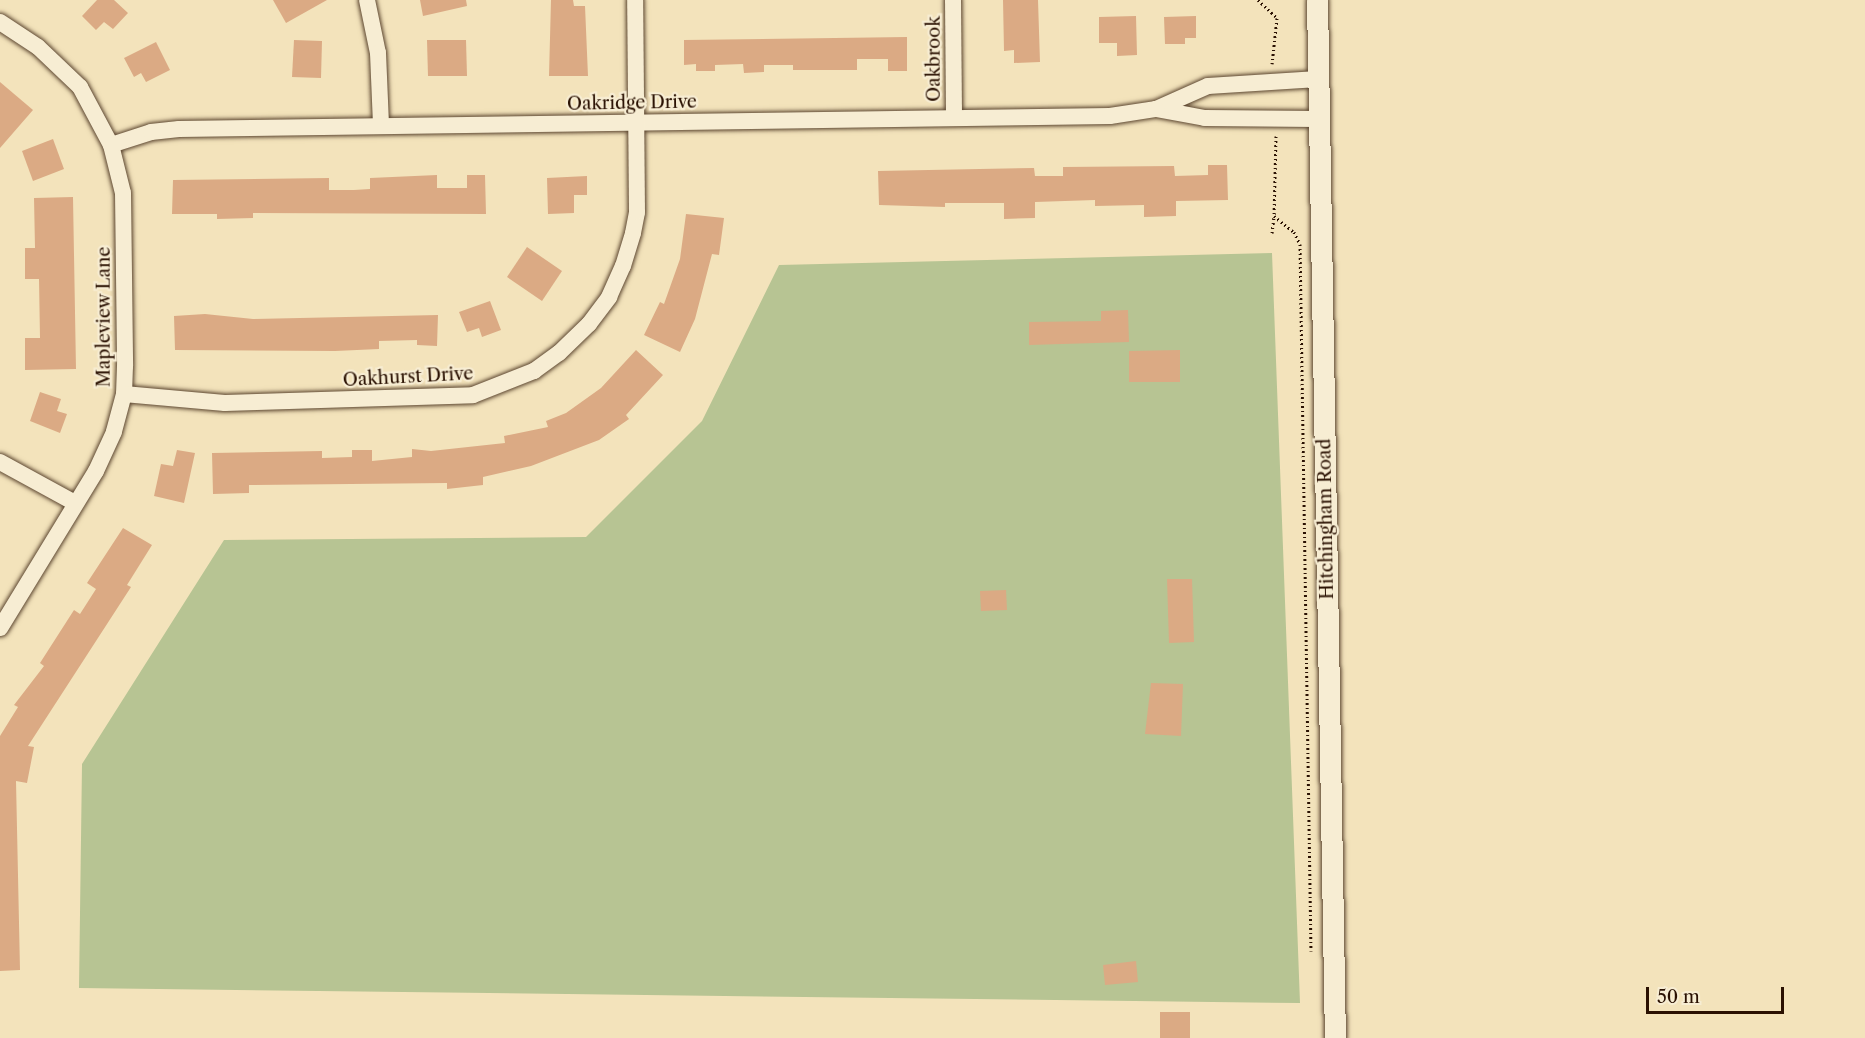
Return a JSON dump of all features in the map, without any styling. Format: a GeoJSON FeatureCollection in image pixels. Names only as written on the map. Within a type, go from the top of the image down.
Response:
{"type":"FeatureCollection","features":[{"type":"Feature","properties":{"kind":"street"},"geometry":{"type":"LineString","coordinates":[[366,0],[378,53],[381,126]]}},
{"type":"Feature","properties":{"kind":"street","name":"Oakhurst Drive"},"geometry":{"type":"LineString","coordinates":[[124,394],[225,403],[437,398],[483,392],[534,371],[589,324],[623,266],[637,212],[635,0]]}},
{"type":"Feature","properties":{"kind":"street","name":"Oakbrook"},"geometry":{"type":"LineString","coordinates":[[953,0],[954,117]]}},
{"type":"Feature","properties":{"kind":"street","name":"Hitchingham Road"},"geometry":{"type":"LineString","coordinates":[[1317,0],[1317,119],[1335,1038]]}},
{"type":"Feature","properties":{"kind":"street","name":"Mapleview Lane"},"geometry":{"type":"LineString","coordinates":[[0,22],[38,47],[80,87],[111,145],[123,193],[124,394],[114,432],[0,628]]}},
{"type":"Feature","properties":{"kind":"street","name":"Oakridge Drive"},"geometry":{"type":"LineString","coordinates":[[111,145],[151,132],[179,129],[1110,116],[1156,109],[1208,86],[1271,80],[1318,79]]}},
{"type":"Feature","properties":{"kind":"street","name":"Oakridge Drive"},"geometry":{"type":"LineString","coordinates":[[1156,109],[1204,118],[1317,119]]}},
{"type":"Feature","properties":{"kind":"street"},"geometry":{"type":"LineString","coordinates":[[0,462],[75,502]]}},
{"type":"Feature","properties":{"kind":"path"},"geometry":{"type":"LineString","coordinates":[[1258,0],[1277,18],[1271,80]]}},
{"type":"Feature","properties":{"kind":"path"},"geometry":{"type":"LineString","coordinates":[[1272,233],[1275,117]]}},
{"type":"Feature","properties":{"kind":"path"},"geometry":{"type":"LineString","coordinates":[[1274,216],[1294,232],[1300,244],[1311,951]]}},
{"type":"Feature","properties":{"kind":"green space"},"geometry":{"type":"Polygon","coordinates":[[[1272,253],[1300,1003],[79,988],[82,764],[224,540],[586,537],[702,421],[779,265],[1272,253]]]}},
{"type":"Feature","properties":{"kind":"building"},"geometry":{"type":"Polygon","coordinates":[[[97,0],[114,0],[128,13],[113,29],[104,22],[96,30],[82,16],[97,0]]]}},
{"type":"Feature","properties":{"kind":"building"},"geometry":{"type":"Polygon","coordinates":[[[273,0],[327,0],[286,23],[273,0]]]}},
{"type":"Feature","properties":{"kind":"building"},"geometry":{"type":"Polygon","coordinates":[[[420,0],[466,0],[467,6],[423,16],[420,0]]]}},
{"type":"Feature","properties":{"kind":"building"},"geometry":{"type":"Polygon","coordinates":[[[551,0],[573,0],[574,6],[585,6],[588,76],[549,76],[551,0]]]}},
{"type":"Feature","properties":{"kind":"building"},"geometry":{"type":"Polygon","coordinates":[[[1003,0],[1038,0],[1040,62],[1014,63],[1014,50],[1004,51],[1003,0]]]}},
{"type":"Feature","properties":{"kind":"building"},"geometry":{"type":"Polygon","coordinates":[[[1136,16],[1137,55],[1117,56],[1117,43],[1099,43],[1099,17],[1136,16]]]}},
{"type":"Feature","properties":{"kind":"building"},"geometry":{"type":"Polygon","coordinates":[[[1196,16],[1196,38],[1185,38],[1185,44],[1165,44],[1164,17],[1196,16]]]}},
{"type":"Feature","properties":{"kind":"building"},"geometry":{"type":"Polygon","coordinates":[[[907,37],[907,71],[888,71],[888,59],[857,59],[857,70],[793,70],[793,65],[764,65],[764,72],[744,73],[743,64],[715,65],[715,71],[696,71],[696,64],[684,65],[684,40],[907,37]]]}},
{"type":"Feature","properties":{"kind":"building"},"geometry":{"type":"Polygon","coordinates":[[[294,40],[322,41],[321,78],[292,77],[294,40]]]}},
{"type":"Feature","properties":{"kind":"building"},"geometry":{"type":"Polygon","coordinates":[[[427,40],[466,40],[467,76],[428,76],[427,40]]]}},
{"type":"Feature","properties":{"kind":"building"},"geometry":{"type":"Polygon","coordinates":[[[156,42],[170,70],[146,82],[141,73],[134,77],[124,58],[156,42]]]}},
{"type":"Feature","properties":{"kind":"building"},"geometry":{"type":"Polygon","coordinates":[[[0,82],[33,110],[0,148],[0,82]]]}},
{"type":"Feature","properties":{"kind":"building"},"geometry":{"type":"Polygon","coordinates":[[[53,139],[64,169],[33,181],[22,151],[53,139]]]}},
{"type":"Feature","properties":{"kind":"building"},"geometry":{"type":"Polygon","coordinates":[[[1208,165],[1227,165],[1228,200],[1176,201],[1176,216],[1144,217],[1144,205],[1095,206],[1095,200],[1035,202],[1035,218],[1004,219],[1004,203],[945,203],[945,207],[879,205],[878,171],[1034,168],[1035,176],[1063,176],[1063,167],[1174,166],[1175,176],[1208,175],[1208,165]]]}},
{"type":"Feature","properties":{"kind":"building"},"geometry":{"type":"Polygon","coordinates":[[[437,175],[437,188],[467,188],[467,175],[485,175],[486,214],[253,213],[253,218],[217,219],[217,214],[172,214],[173,180],[329,178],[329,190],[354,190],[370,189],[370,178],[437,175]]]}},
{"type":"Feature","properties":{"kind":"building"},"geometry":{"type":"Polygon","coordinates":[[[587,176],[587,195],[574,195],[574,213],[548,214],[547,178],[587,176]]]}},
{"type":"Feature","properties":{"kind":"building"},"geometry":{"type":"Polygon","coordinates":[[[73,197],[76,369],[25,370],[25,338],[40,338],[39,279],[25,279],[25,248],[35,248],[34,198],[73,197]]]}},
{"type":"Feature","properties":{"kind":"building"},"geometry":{"type":"Polygon","coordinates":[[[686,214],[724,218],[719,255],[712,254],[695,319],[680,352],[644,335],[660,302],[664,304],[680,259],[686,214]]]}},
{"type":"Feature","properties":{"kind":"building"},"geometry":{"type":"Polygon","coordinates":[[[527,247],[562,271],[542,301],[507,277],[527,247]]]}},
{"type":"Feature","properties":{"kind":"building"},"geometry":{"type":"Polygon","coordinates":[[[490,301],[501,330],[482,337],[479,328],[467,332],[459,312],[490,301]]]}},
{"type":"Feature","properties":{"kind":"building"},"geometry":{"type":"Polygon","coordinates":[[[1128,310],[1129,342],[1029,345],[1029,322],[1101,321],[1101,311],[1128,310]]]}},
{"type":"Feature","properties":{"kind":"building"},"geometry":{"type":"Polygon","coordinates":[[[205,314],[253,319],[438,315],[437,346],[417,345],[417,340],[379,341],[379,349],[335,351],[175,350],[174,316],[205,314]]]}},
{"type":"Feature","properties":{"kind":"building"},"geometry":{"type":"Polygon","coordinates":[[[636,350],[663,375],[626,415],[629,419],[599,440],[531,466],[483,477],[483,485],[447,489],[447,483],[249,485],[249,493],[213,494],[212,453],[322,451],[322,458],[352,457],[352,450],[372,450],[372,461],[412,457],[412,449],[431,451],[505,443],[504,436],[548,427],[546,421],[566,413],[601,388],[636,350]]]}},
{"type":"Feature","properties":{"kind":"building"},"geometry":{"type":"Polygon","coordinates":[[[1180,350],[1180,382],[1129,382],[1129,351],[1180,350]]]}},
{"type":"Feature","properties":{"kind":"building"},"geometry":{"type":"Polygon","coordinates":[[[40,392],[61,399],[57,411],[67,414],[60,433],[30,421],[40,392]]]}},
{"type":"Feature","properties":{"kind":"building"},"geometry":{"type":"Polygon","coordinates":[[[177,450],[195,453],[184,503],[154,496],[161,464],[173,466],[177,450]]]}},
{"type":"Feature","properties":{"kind":"building"},"geometry":{"type":"Polygon","coordinates":[[[123,528],[152,545],[127,585],[131,587],[28,746],[34,747],[27,783],[16,781],[20,970],[0,971],[0,736],[18,707],[14,705],[44,666],[40,663],[74,610],[80,614],[96,589],[87,583],[123,528]]]}},
{"type":"Feature","properties":{"kind":"building"},"geometry":{"type":"Polygon","coordinates":[[[1167,579],[1192,579],[1194,642],[1169,643],[1167,579]]]}},
{"type":"Feature","properties":{"kind":"building"},"geometry":{"type":"Polygon","coordinates":[[[1006,590],[1007,610],[981,611],[980,591],[1006,590]]]}},
{"type":"Feature","properties":{"kind":"building"},"geometry":{"type":"Polygon","coordinates":[[[1151,683],[1183,684],[1181,736],[1145,734],[1151,683]]]}},
{"type":"Feature","properties":{"kind":"building"},"geometry":{"type":"Polygon","coordinates":[[[1136,961],[1138,982],[1105,985],[1103,965],[1136,961]]]}},
{"type":"Feature","properties":{"kind":"building"},"geometry":{"type":"Polygon","coordinates":[[[1160,1012],[1190,1012],[1190,1038],[1160,1038],[1160,1012]]]}}]}
